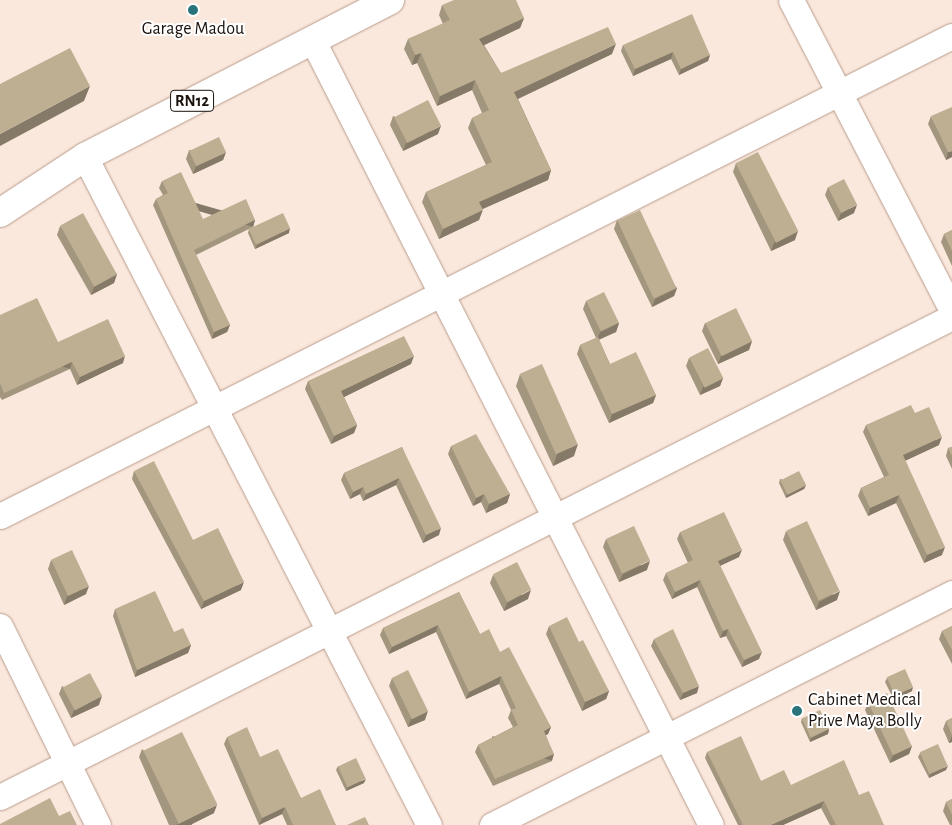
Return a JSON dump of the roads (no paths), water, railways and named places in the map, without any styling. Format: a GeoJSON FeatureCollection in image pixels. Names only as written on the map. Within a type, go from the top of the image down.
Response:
{"type":"FeatureCollection","features":[{"type":"Feature","properties":{"kind":"main road","name":"RN12"},"geometry":{"type":"LineString","coordinates":[[0,213],[85,157],[390,0]]}},
{"type":"Feature","properties":{"kind":"street"},"geometry":{"type":"LineString","coordinates":[[791,0],[841,92],[952,311]]}},
{"type":"Feature","properties":{"kind":"street"},"geometry":{"type":"LineString","coordinates":[[0,516],[952,36]]}},
{"type":"Feature","properties":{"kind":"street"},"geometry":{"type":"LineString","coordinates":[[312,39],[711,825]]}},
{"type":"Feature","properties":{"kind":"street"},"geometry":{"type":"LineString","coordinates":[[85,157],[429,825]]}},
{"type":"Feature","properties":{"kind":"street"},"geometry":{"type":"LineString","coordinates":[[0,797],[68,765],[328,629],[952,317]]}},
{"type":"Feature","properties":{"kind":"street"},"geometry":{"type":"LineString","coordinates":[[492,825],[952,593]]}},
{"type":"Feature","properties":{"kind":"street"},"geometry":{"type":"LineString","coordinates":[[0,626],[98,825]]}},
{"type":"Feature","properties":{"kind":"place","name":"Garage Madou"},"geometry":{"type":"Point","coordinates":[193,10]}},
{"type":"Feature","properties":{"kind":"place","name":"Cabinet Medical Prive Maya Bolly"},"geometry":{"type":"Point","coordinates":[797,711]}}]}
